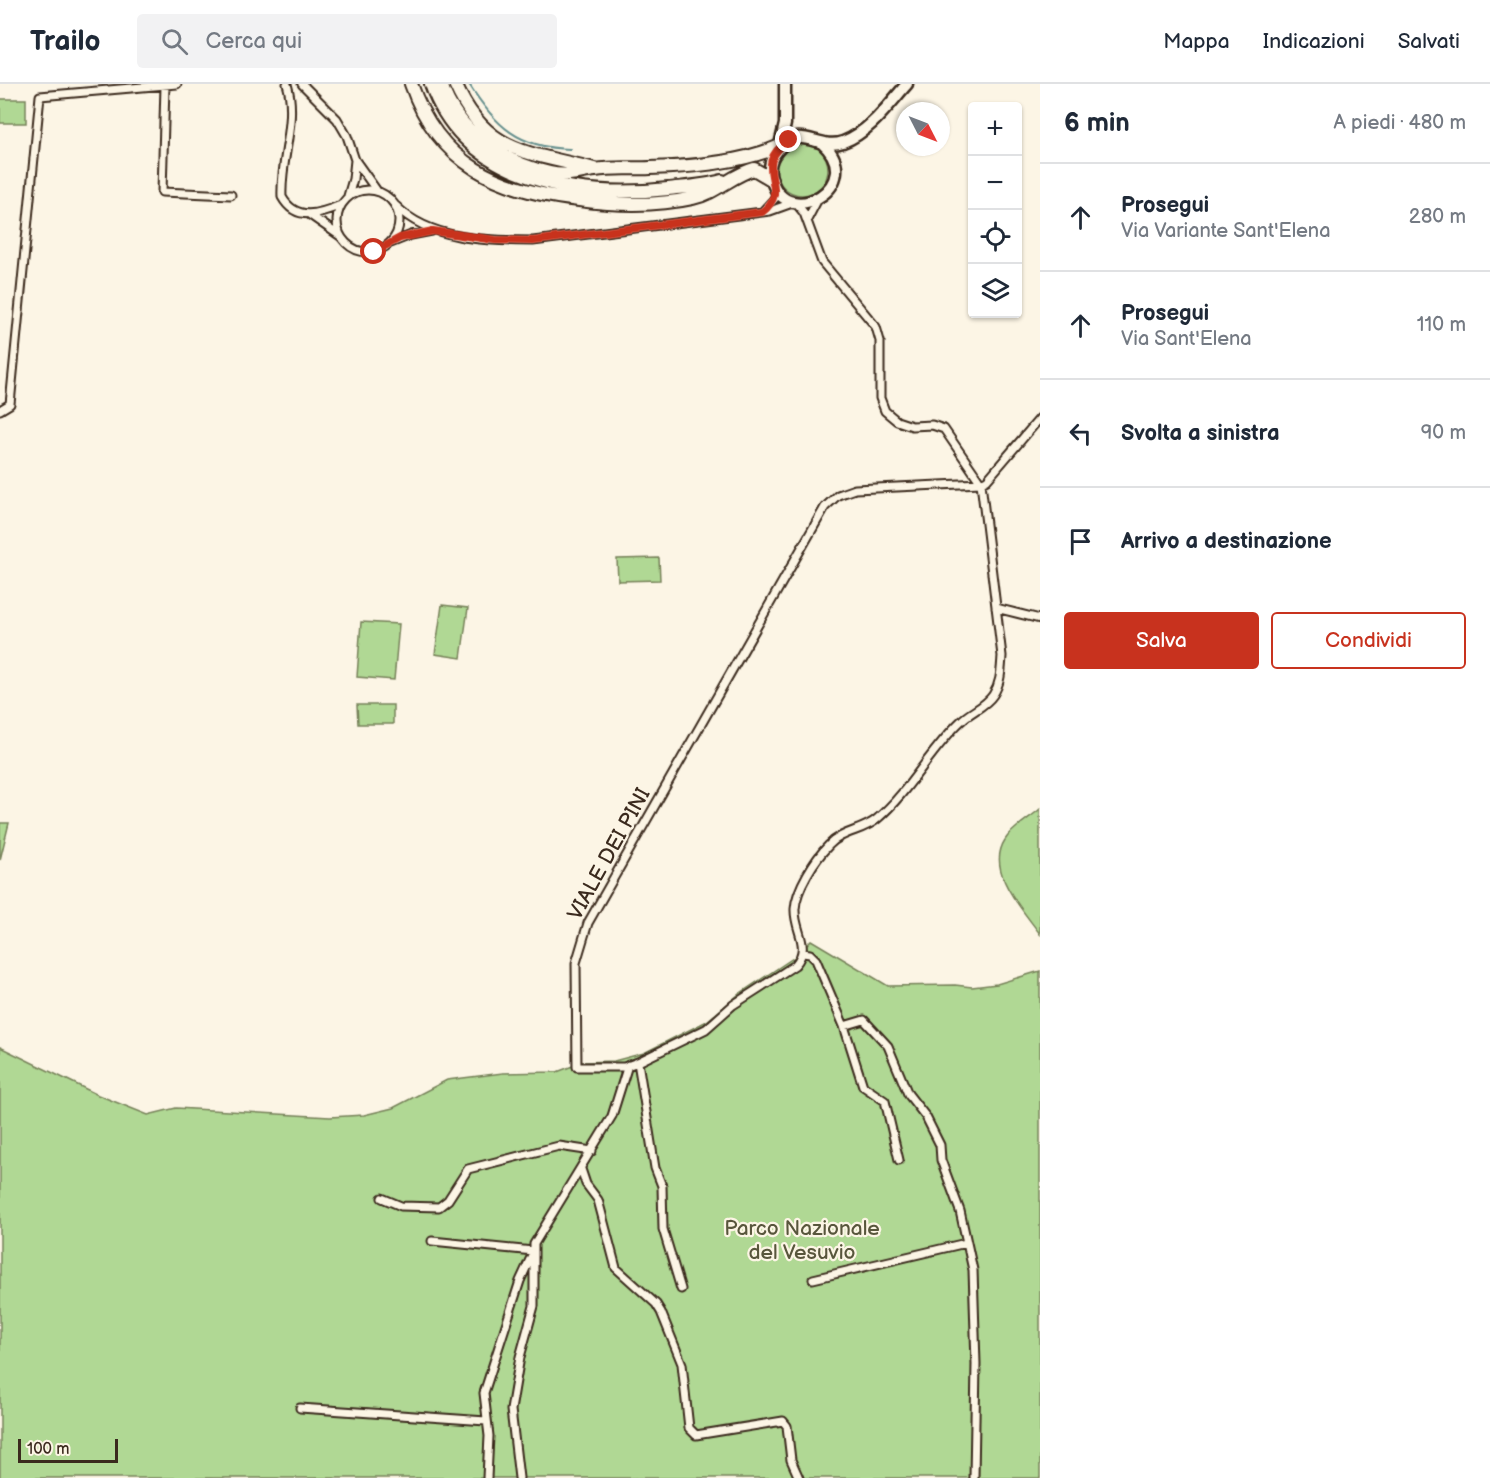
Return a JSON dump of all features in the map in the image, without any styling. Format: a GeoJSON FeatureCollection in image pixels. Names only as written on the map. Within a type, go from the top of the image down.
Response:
{"type":"FeatureCollection","features":[{"type":"Feature","properties":{"kind":"highway"},"geometry":{"type":"LineString","coordinates":[[411,84],[422,111],[442,141],[479,173],[514,188],[591,202],[642,203],[699,196],[738,175]]}},
{"type":"Feature","properties":{"kind":"highway"},"geometry":{"type":"LineString","coordinates":[[431,84],[446,115],[472,145],[502,165],[546,183],[597,191],[637,193],[710,184],[754,169],[774,184]]}},
{"type":"Feature","properties":{"kind":"highway"},"geometry":{"type":"LineString","coordinates":[[441,84],[450,105],[467,127],[502,154],[550,174],[580,174],[595,170],[706,164],[780,146]]}},
{"type":"Feature","properties":{"kind":"highway"},"geometry":{"type":"LineString","coordinates":[[454,84],[473,115],[507,146],[524,154],[595,170]]}},
{"type":"Feature","properties":{"kind":"main road"},"geometry":{"type":"LineString","coordinates":[[785,84],[785,131],[771,162],[774,184],[795,202],[818,199],[833,183],[838,152],[847,141],[871,123],[907,84]]}},
{"type":"Feature","properties":{"kind":"main road"},"geometry":{"type":"LineString","coordinates":[[786,112],[791,126],[803,137],[822,143],[847,141]]}},
{"type":"Feature","properties":{"kind":"main road"},"geometry":{"type":"LineString","coordinates":[[780,146],[789,140],[803,137]]}},
{"type":"Feature","properties":{"kind":"main road"},"geometry":{"type":"LineString","coordinates":[[822,143],[835,162]]}},
{"type":"Feature","properties":{"kind":"street"},"geometry":{"type":"LineString","coordinates":[[0,411],[10,404],[40,96],[177,84]]}},
{"type":"Feature","properties":{"kind":"street"},"geometry":{"type":"LineString","coordinates":[[287,84],[290,94],[290,122],[282,196],[291,209],[310,215],[340,236],[351,248],[366,252],[382,249],[400,238],[433,231]]}},
{"type":"Feature","properties":{"kind":"street"},"geometry":{"type":"LineString","coordinates":[[302,84],[337,119],[347,135],[355,160],[377,191],[391,200],[414,222],[433,231],[495,240],[533,241],[779,210],[795,202],[807,219],[822,262],[876,327],[880,341],[880,398],[885,411],[897,421],[912,426],[933,425],[944,429],[955,441],[981,483],[996,608],[1001,676],[993,695],[988,702],[961,721],[877,819],[830,843],[801,889],[795,909],[804,945],[803,953],[810,954],[816,960],[844,1026],[863,1086],[885,1101],[899,1160]]}},
{"type":"Feature","properties":{"kind":"street"},"geometry":{"type":"LineString","coordinates":[[165,86],[162,192],[231,195]]}},
{"type":"Feature","properties":{"kind":"street"},"geometry":{"type":"LineString","coordinates":[[340,236],[337,220],[353,178],[355,160]]}},
{"type":"Feature","properties":{"kind":"street"},"geometry":{"type":"LineString","coordinates":[[762,212],[772,204],[774,184]]}},
{"type":"Feature","properties":{"kind":"street"},"geometry":{"type":"LineString","coordinates":[[310,215],[344,201],[361,190],[377,191]]}},
{"type":"Feature","properties":{"kind":"street"},"geometry":{"type":"LineString","coordinates":[[807,219],[818,199]]}},
{"type":"Feature","properties":{"kind":"street"},"geometry":{"type":"LineString","coordinates":[[389,244],[398,231],[396,206]]}},
{"type":"Feature","properties":{"kind":"street"},"geometry":{"type":"LineString","coordinates":[[981,483],[992,477],[1040,418]]}},
{"type":"Feature","properties":{"kind":"street","name":"VIALE DEI PINI"},"geometry":{"type":"LineString","coordinates":[[803,953],[795,965],[734,1005],[706,1029],[628,1065],[577,1067],[576,963],[581,941],[594,913],[825,507],[838,495],[855,489],[981,483]]}},
{"type":"Feature","properties":{"kind":"street"},"geometry":{"type":"LineString","coordinates":[[996,608],[1040,619]]}},
{"type":"Feature","properties":{"kind":"street"},"geometry":{"type":"LineString","coordinates":[[844,1026],[864,1020],[888,1046],[908,1094],[926,1116],[940,1145],[941,1160],[960,1211],[973,1270],[976,1337],[974,1478]]}},
{"type":"Feature","properties":{"kind":"street"},"geometry":{"type":"LineString","coordinates":[[638,1062],[655,1168],[662,1186],[663,1229],[681,1289]]}},
{"type":"Feature","properties":{"kind":"street"},"geometry":{"type":"LineString","coordinates":[[519,1478],[511,1410],[520,1357],[534,1306],[536,1284],[534,1244],[612,1116],[628,1065]]}},
{"type":"Feature","properties":{"kind":"street"},"geometry":{"type":"LineString","coordinates":[[382,1198],[401,1206],[439,1207],[448,1200],[468,1169],[559,1146],[592,1151]]}},
{"type":"Feature","properties":{"kind":"street"},"geometry":{"type":"LineString","coordinates":[[581,1169],[586,1184],[598,1200],[616,1268],[653,1300],[661,1312],[682,1364],[689,1428],[696,1435],[783,1422],[787,1426],[790,1460],[799,1478]]}},
{"type":"Feature","properties":{"kind":"street"},"geometry":{"type":"LineString","coordinates":[[432,1241],[533,1253]]}},
{"type":"Feature","properties":{"kind":"street"},"geometry":{"type":"LineString","coordinates":[[813,1279],[966,1243]]}},
{"type":"Feature","properties":{"kind":"street"},"geometry":{"type":"LineString","coordinates":[[487,1478],[489,1437],[484,1393],[520,1281],[533,1253]]}},
{"type":"Feature","properties":{"kind":"street"},"geometry":{"type":"LineString","coordinates":[[300,1408],[486,1421]]}},
{"type":"Feature","properties":{"kind":"green space"},"geometry":{"type":"Polygon","coordinates":[[[0,99],[26,99],[26,123],[0,123],[0,99]]]}},
{"type":"Feature","properties":{"kind":"green space"},"geometry":{"type":"Polygon","coordinates":[[[797,143],[807,143],[821,150],[828,169],[821,188],[807,195],[797,195],[787,191],[780,184],[776,174],[776,164],[780,154],[787,147],[797,143]]]}},
{"type":"Feature","properties":{"kind":"green space"},"geometry":{"type":"Polygon","coordinates":[[[659,558],[660,580],[618,581],[617,559],[659,558]]]}},
{"type":"Feature","properties":{"kind":"green space"},"geometry":{"type":"Polygon","coordinates":[[[442,605],[468,608],[461,658],[435,654],[442,605]]]}},
{"type":"Feature","properties":{"kind":"green space"},"geometry":{"type":"Polygon","coordinates":[[[361,622],[399,624],[394,680],[357,677],[361,622]]]}},
{"type":"Feature","properties":{"kind":"green space"},"geometry":{"type":"Polygon","coordinates":[[[357,705],[393,705],[393,724],[358,724],[357,705]]]}},
{"type":"Feature","properties":{"kind":"green space"},"geometry":{"type":"Polygon","coordinates":[[[1040,809],[1040,934],[1009,890],[1003,877],[1000,852],[1008,836],[1040,809]]]}},
{"type":"Feature","properties":{"kind":"green space"},"geometry":{"type":"Polygon","coordinates":[[[0,823],[9,823],[0,860],[0,823]]]}},
{"type":"Feature","properties":{"kind":"green space","name":"Parco Nazionale del Vesuvio"},"geometry":{"type":"Polygon","coordinates":[[[811,940],[888,986],[972,987],[997,984],[1040,971],[1040,1478],[0,1478],[0,1047],[98,1095],[148,1115],[176,1108],[330,1117],[364,1115],[393,1108],[447,1080],[503,1073],[557,1072],[583,1062],[614,1061],[644,1053],[707,1021],[739,994],[796,956],[811,940]]]}},
{"type":"Feature","properties":{"kind":"waterway"},"geometry":{"type":"LineString","coordinates":[[469,84],[489,112],[510,132],[536,144],[570,149]]}},
{"type":"Feature","properties":{"kind":"route"},"geometry":{"type":"LineString","coordinates":[[374,252],[400,238],[433,231],[495,240],[533,241],[762,212],[772,204],[776,197],[776,189],[771,179],[771,162],[780,146],[789,140]]}}]}
